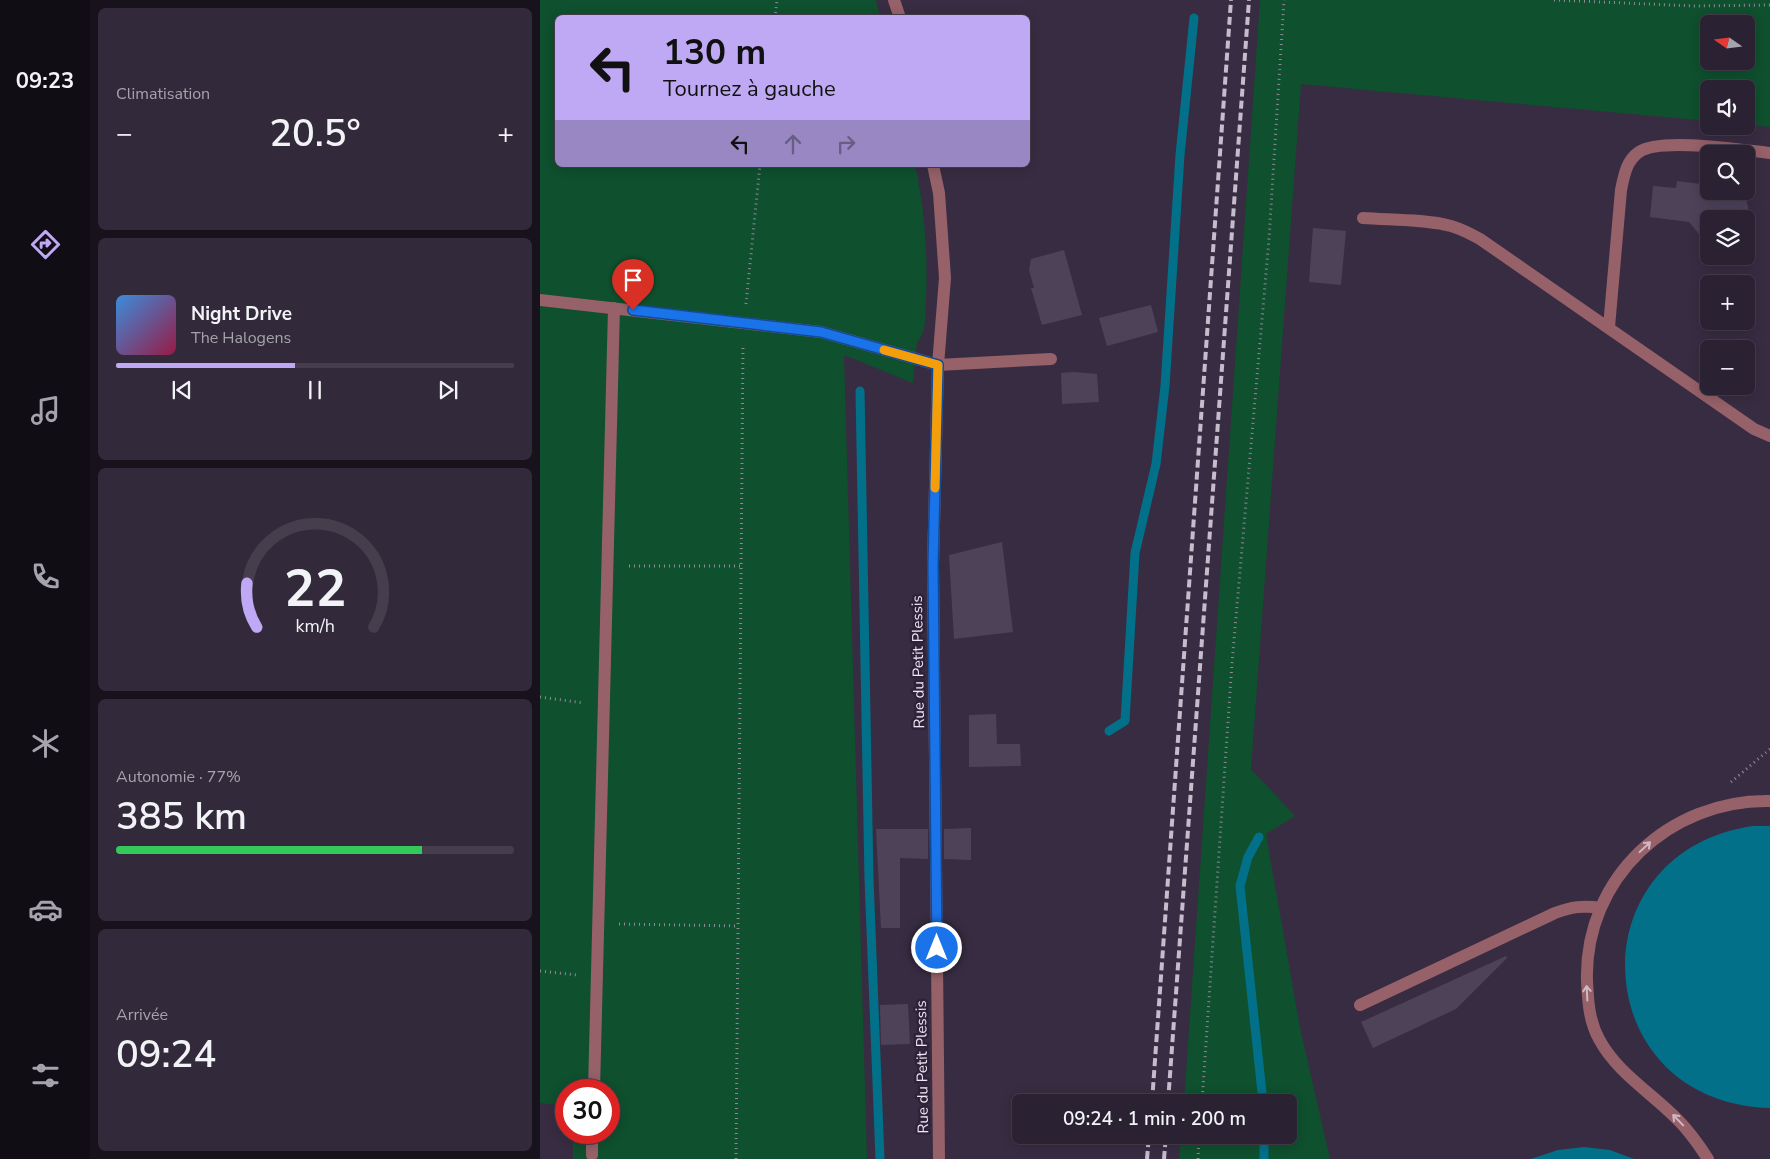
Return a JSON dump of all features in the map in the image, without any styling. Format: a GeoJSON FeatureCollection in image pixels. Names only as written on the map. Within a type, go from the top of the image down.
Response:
{"type":"FeatureCollection","features":[{"type":"Feature","properties":{"kind":"street"},"geometry":{"type":"LineString","coordinates":[[894,0],[899,15]]}},
{"type":"Feature","properties":{"kind":"street"},"geometry":{"type":"LineString","coordinates":[[1609,327],[1621,190],[1625,170],[1631,160],[1646,148],[1660,146],[1770,152]]}},
{"type":"Feature","properties":{"kind":"street","name":"Rue du Petit Plessis"},"geometry":{"type":"LineString","coordinates":[[933,167],[939,193],[944,278],[938,365],[933,565],[940,1159]]}},
{"type":"Feature","properties":{"kind":"street"},"geometry":{"type":"LineString","coordinates":[[1363,218],[1451,226],[1480,239],[1754,429],[1770,436]]}},
{"type":"Feature","properties":{"kind":"street"},"geometry":{"type":"LineString","coordinates":[[540,300],[821,332],[938,365],[1051,358]]}},
{"type":"Feature","properties":{"kind":"street"},"geometry":{"type":"LineString","coordinates":[[594,1079],[614,308]]}},
{"type":"Feature","properties":{"kind":"street"},"geometry":{"type":"LineString","coordinates":[[1708,1159],[1694,1138],[1678,1120],[1629,1076],[1599,1040],[1591,1021],[1587,997],[1586,967],[1592,934],[1601,908],[1615,882],[1635,856],[1664,831],[1679,822],[1720,805],[1770,801]]}},
{"type":"Feature","properties":{"kind":"street"},"geometry":{"type":"LineString","coordinates":[[1360,1005],[1555,913],[1571,907],[1586,905],[1601,908]]}},
{"type":"Feature","properties":{"kind":"street"},"geometry":{"type":"LineString","coordinates":[[592,1144],[592,1155]]}},
{"type":"Feature","properties":{"kind":"path"},"geometry":{"type":"LineString","coordinates":[[775,15],[777,0]]}},
{"type":"Feature","properties":{"kind":"path"},"geometry":{"type":"LineString","coordinates":[[1203,1094],[1232,663],[1269,239],[1284,0]]}},
{"type":"Feature","properties":{"kind":"path"},"geometry":{"type":"LineString","coordinates":[[1554,0],[1694,6],[1770,5]]}},
{"type":"Feature","properties":{"kind":"path"},"geometry":{"type":"LineString","coordinates":[[736,1159],[744,322],[760,167]]}},
{"type":"Feature","properties":{"kind":"path"},"geometry":{"type":"LineString","coordinates":[[607,566],[741,566]]}},
{"type":"Feature","properties":{"kind":"path"},"geometry":{"type":"LineString","coordinates":[[540,697],[604,705]]}},
{"type":"Feature","properties":{"kind":"path"},"geometry":{"type":"LineString","coordinates":[[598,923],[738,926]]}},
{"type":"Feature","properties":{"kind":"path"},"geometry":{"type":"LineString","coordinates":[[540,971],[596,978]]}},
{"type":"Feature","properties":{"kind":"path"},"geometry":{"type":"LineString","coordinates":[[1198,1159],[1199,1144]]}},
{"type":"Feature","properties":{"kind":"green space"},"geometry":{"type":"Polygon","coordinates":[[[540,0],[876,0],[880,15],[555,15],[555,167],[915,167],[923,216],[927,285],[925,324],[917,342],[913,383],[844,355],[867,1159],[573,1159],[573,1144],[620,1144],[620,1079],[555,1079],[555,1105],[540,1103],[540,0]]]}},
{"type":"Feature","properties":{"kind":"green space"},"geometry":{"type":"Polygon","coordinates":[[[1260,0],[1770,0],[1770,127],[1755,126],[1755,80],[1700,80],[1700,120],[1301,84],[1251,769],[1295,816],[1266,834],[1300,1028],[1330,1159],[1179,1159],[1180,1144],[1297,1144],[1297,1094],[1185,1094],[1260,0]]]}},
{"type":"Feature","properties":{"kind":"water"},"geometry":{"type":"Polygon","coordinates":[[[1753,826],[1770,826],[1770,1108],[1709,1096],[1665,1065],[1637,1023],[1625,975],[1631,925],[1654,880],[1695,845],[1753,826]]]}},
{"type":"Feature","properties":{"kind":"water"},"geometry":{"type":"Polygon","coordinates":[[[1584,1147],[1610,1150],[1634,1159],[1531,1159],[1558,1150],[1584,1147]]]}},
{"type":"Feature","properties":{"kind":"building"},"geometry":{"type":"Polygon","coordinates":[[[1677,181],[1700,184],[1700,200],[1746,200],[1748,210],[1700,210],[1700,234],[1689,222],[1650,217],[1653,186],[1676,188],[1677,181]]]}},
{"type":"Feature","properties":{"kind":"building"},"geometry":{"type":"Polygon","coordinates":[[[1313,228],[1346,231],[1341,285],[1309,282],[1313,228]]]}},
{"type":"Feature","properties":{"kind":"building"},"geometry":{"type":"Polygon","coordinates":[[[1064,250],[1082,315],[1042,325],[1031,288],[1034,288],[1029,270],[1031,259],[1064,250]]]}},
{"type":"Feature","properties":{"kind":"building"},"geometry":{"type":"Polygon","coordinates":[[[1151,305],[1158,332],[1107,346],[1099,318],[1151,305]]]}},
{"type":"Feature","properties":{"kind":"building"},"geometry":{"type":"Polygon","coordinates":[[[1061,373],[1097,374],[1099,402],[1062,404],[1061,373]]]}},
{"type":"Feature","properties":{"kind":"building"},"geometry":{"type":"Polygon","coordinates":[[[1002,542],[1013,632],[954,639],[949,555],[1002,542]]]}},
{"type":"Feature","properties":{"kind":"building"},"geometry":{"type":"Polygon","coordinates":[[[996,714],[997,744],[1020,744],[1021,766],[969,767],[969,715],[996,714]]]}},
{"type":"Feature","properties":{"kind":"building"},"geometry":{"type":"Polygon","coordinates":[[[971,828],[971,860],[944,859],[944,829],[971,828]]]}},
{"type":"Feature","properties":{"kind":"building"},"geometry":{"type":"Polygon","coordinates":[[[876,829],[928,829],[928,859],[900,858],[900,928],[881,928],[876,829]]]}},
{"type":"Feature","properties":{"kind":"building"},"geometry":{"type":"Polygon","coordinates":[[[1506,956],[1507,958],[1456,1009],[1373,1048],[1361,1022],[1506,956]]]}},
{"type":"Feature","properties":{"kind":"building"},"geometry":{"type":"Polygon","coordinates":[[[908,1004],[910,1044],[881,1045],[880,1005],[908,1004]]]}},
{"type":"Feature","properties":{"kind":"waterway"},"geometry":{"type":"LineString","coordinates":[[1109,731],[1125,721],[1135,553],[1156,464],[1165,386],[1180,155],[1194,18]]}},
{"type":"Feature","properties":{"kind":"waterway"},"geometry":{"type":"LineString","coordinates":[[860,391],[869,879],[880,1159]]}},
{"type":"Feature","properties":{"kind":"waterway"},"geometry":{"type":"LineString","coordinates":[[1259,837],[1248,857],[1240,886],[1262,1094]]}},
{"type":"Feature","properties":{"kind":"waterway"},"geometry":{"type":"LineString","coordinates":[[1264,1144],[1264,1159]]}},
{"type":"Feature","properties":{"kind":"railway"},"geometry":{"type":"LineString","coordinates":[[1153,1094],[1231,0]]}},
{"type":"Feature","properties":{"kind":"railway"},"geometry":{"type":"LineString","coordinates":[[1169,1094],[1249,0]]}},
{"type":"Feature","properties":{"kind":"railway"},"geometry":{"type":"LineString","coordinates":[[1147,1159],[1148,1144]]}},
{"type":"Feature","properties":{"kind":"railway"},"geometry":{"type":"LineString","coordinates":[[1164,1159],[1165,1144]]}},
{"type":"Feature","properties":{"kind":"slow traffic"},"geometry":{"type":"LineString","coordinates":[[884,350],[938,365],[935,488]]}},
{"type":"Feature","properties":{"kind":"route"},"geometry":{"type":"LineString","coordinates":[[633,310],[821,332],[938,365],[933,565],[937,948]]}}]}
